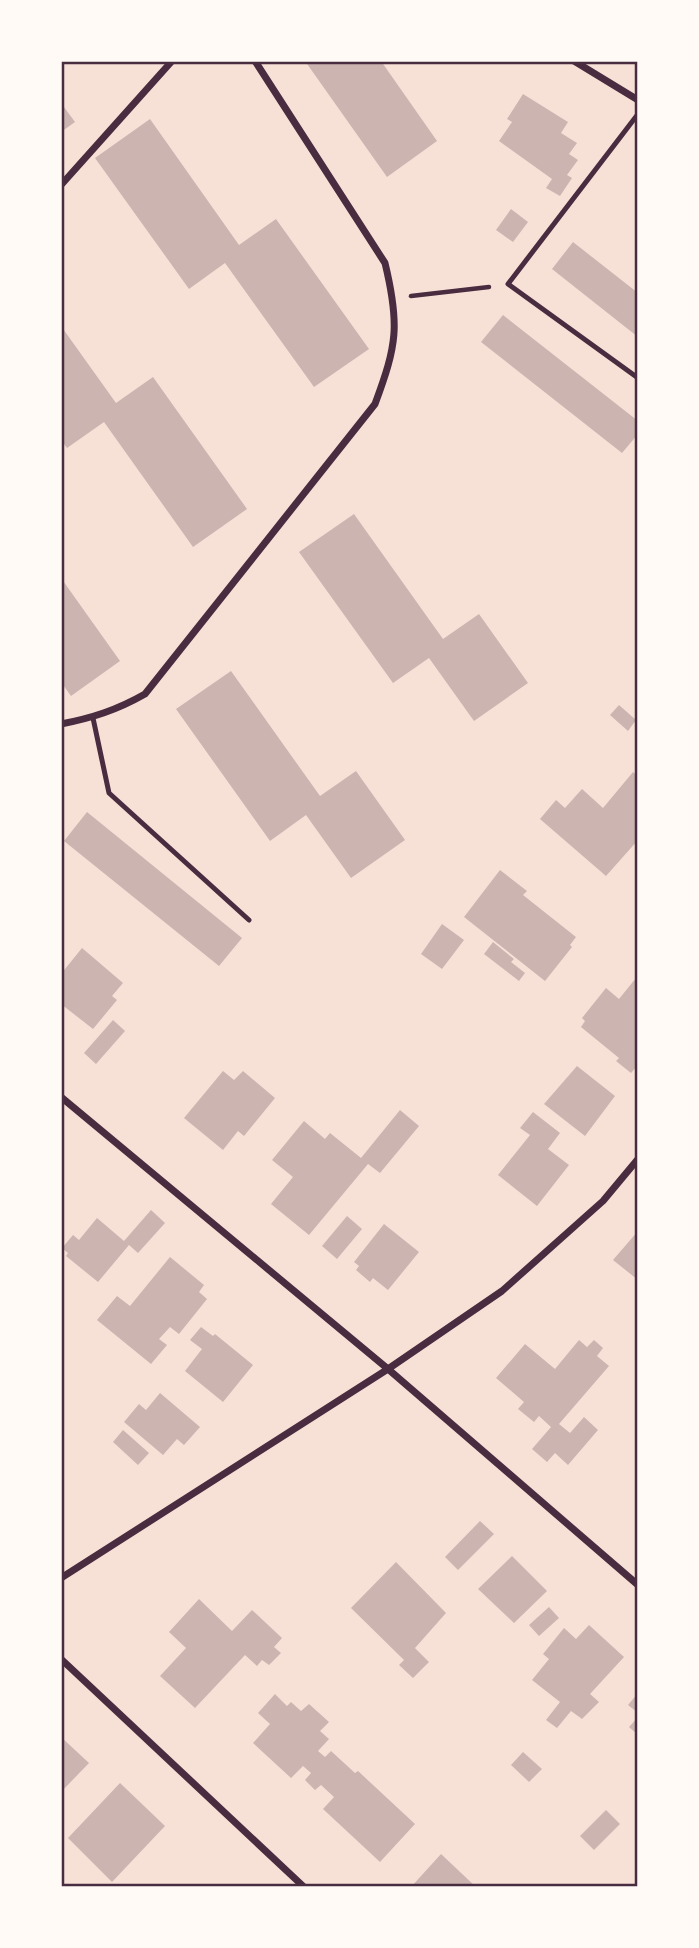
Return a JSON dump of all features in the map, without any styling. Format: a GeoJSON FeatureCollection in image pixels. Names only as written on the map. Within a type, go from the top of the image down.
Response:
{"type":"FeatureCollection","features":[{"type":"Feature","properties":{"kind":"street"},"geometry":{"type":"LineString","coordinates":[[61,186],[172,61]]}},
{"type":"Feature","properties":{"kind":"street"},"geometry":{"type":"LineString","coordinates":[[61,723],[93,718],[121,708],[145,694],[375,404],[391,363],[396,331],[394,299],[385,263],[255,61]]}},
{"type":"Feature","properties":{"kind":"street"},"geometry":{"type":"LineString","coordinates":[[574,61],[638,100]]}},
{"type":"Feature","properties":{"kind":"street"},"geometry":{"type":"LineString","coordinates":[[61,1097],[388,1369],[638,1585]]}},
{"type":"Feature","properties":{"kind":"street"},"geometry":{"type":"LineString","coordinates":[[61,1578],[388,1369],[502,1291],[603,1201],[638,1159]]}},
{"type":"Feature","properties":{"kind":"street"},"geometry":{"type":"LineString","coordinates":[[61,1659],[304,1887]]}},
{"type":"Feature","properties":{"kind":"lane"},"geometry":{"type":"LineString","coordinates":[[638,114],[508,284],[638,378]]}},
{"type":"Feature","properties":{"kind":"lane"},"geometry":{"type":"LineString","coordinates":[[93,718],[109,793],[249,919]]}},
{"type":"Feature","properties":{"kind":"path"},"geometry":{"type":"LineString","coordinates":[[394,299],[508,284]]}},
{"type":"Feature","properties":{"kind":"building"},"geometry":{"type":"Polygon","coordinates":[[[305,61],[381,61],[437,141],[387,177],[305,61]]]}},
{"type":"Feature","properties":{"kind":"building"},"geometry":{"type":"Polygon","coordinates":[[[523,94],[568,122],[561,133],[577,143],[569,154],[578,160],[567,175],[572,178],[560,196],[546,188],[552,179],[499,141],[512,122],[507,119],[523,94]]]}},
{"type":"Feature","properties":{"kind":"building"},"geometry":{"type":"Polygon","coordinates":[[[61,103],[75,122],[61,132],[61,103]]]}},
{"type":"Feature","properties":{"kind":"building"},"geometry":{"type":"Polygon","coordinates":[[[150,119],[239,245],[276,219],[369,349],[314,387],[225,263],[189,289],[95,158],[150,119]]]}},
{"type":"Feature","properties":{"kind":"building"},"geometry":{"type":"Polygon","coordinates":[[[511,209],[528,222],[513,242],[496,230],[511,209]]]}},
{"type":"Feature","properties":{"kind":"building"},"geometry":{"type":"Polygon","coordinates":[[[573,242],[638,293],[638,337],[552,269],[573,242]]]}},
{"type":"Feature","properties":{"kind":"building"},"geometry":{"type":"Polygon","coordinates":[[[503,315],[638,421],[638,434],[622,453],[481,342],[503,315]]]}},
{"type":"Feature","properties":{"kind":"building"},"geometry":{"type":"Polygon","coordinates":[[[61,326],[116,403],[153,377],[247,509],[193,547],[104,422],[67,448],[61,440],[61,326]]]}},
{"type":"Feature","properties":{"kind":"building"},"geometry":{"type":"Polygon","coordinates":[[[354,514],[443,639],[479,614],[528,683],[474,721],[429,658],[393,683],[299,552],[354,514]]]}},
{"type":"Feature","properties":{"kind":"building"},"geometry":{"type":"Polygon","coordinates":[[[61,578],[120,661],[71,696],[61,682],[61,578]]]}},
{"type":"Feature","properties":{"kind":"building"},"geometry":{"type":"Polygon","coordinates":[[[231,671],[320,796],[356,771],[405,840],[351,878],[306,815],[270,841],[176,709],[231,671]]]}},
{"type":"Feature","properties":{"kind":"building"},"geometry":{"type":"Polygon","coordinates":[[[619,705],[636,720],[628,731],[610,715],[619,705]]]}},
{"type":"Feature","properties":{"kind":"building"},"geometry":{"type":"Polygon","coordinates":[[[633,772],[638,776],[638,840],[606,876],[540,819],[556,800],[565,808],[582,789],[603,808],[633,772]]]}},
{"type":"Feature","properties":{"kind":"building"},"geometry":{"type":"Polygon","coordinates":[[[87,812],[242,938],[219,966],[64,841],[87,812]]]}},
{"type":"Feature","properties":{"kind":"building"},"geometry":{"type":"Polygon","coordinates":[[[500,870],[527,891],[523,895],[576,937],[570,945],[572,947],[545,981],[464,917],[500,870]]]}},
{"type":"Feature","properties":{"kind":"building"},"geometry":{"type":"Polygon","coordinates":[[[442,924],[464,940],[442,969],[421,954],[442,924]]]}},
{"type":"Feature","properties":{"kind":"building"},"geometry":{"type":"Polygon","coordinates":[[[493,942],[514,959],[511,962],[525,973],[519,981],[484,954],[493,942]]]}},
{"type":"Feature","properties":{"kind":"building"},"geometry":{"type":"Polygon","coordinates":[[[82,948],[123,983],[112,996],[117,1000],[93,1029],[61,1004],[61,974],[82,948]]]}},
{"type":"Feature","properties":{"kind":"building"},"geometry":{"type":"Polygon","coordinates":[[[636,978],[638,1065],[631,1073],[616,1061],[619,1058],[581,1027],[585,1021],[582,1018],[606,988],[619,999],[636,978]]]}},
{"type":"Feature","properties":{"kind":"building"},"geometry":{"type":"Polygon","coordinates":[[[113,1020],[125,1031],[96,1064],[84,1053],[113,1020]]]}},
{"type":"Feature","properties":{"kind":"building"},"geometry":{"type":"Polygon","coordinates":[[[577,1066],[615,1096],[585,1136],[544,1104],[577,1066]]]}},
{"type":"Feature","properties":{"kind":"building"},"geometry":{"type":"Polygon","coordinates":[[[223,1071],[234,1080],[243,1071],[275,1098],[244,1136],[238,1131],[223,1150],[184,1118],[223,1071]]]}},
{"type":"Feature","properties":{"kind":"building"},"geometry":{"type":"Polygon","coordinates":[[[400,1110],[419,1126],[380,1173],[368,1164],[309,1235],[271,1204],[293,1177],[272,1160],[304,1121],[325,1139],[330,1133],[361,1158],[400,1110]]]}},
{"type":"Feature","properties":{"kind":"building"},"geometry":{"type":"Polygon","coordinates":[[[533,1112],[560,1133],[548,1149],[569,1165],[537,1206],[498,1175],[530,1135],[520,1128],[533,1112]]]}},
{"type":"Feature","properties":{"kind":"building"},"geometry":{"type":"Polygon","coordinates":[[[151,1210],[165,1223],[138,1253],[129,1245],[98,1282],[66,1256],[68,1253],[62,1248],[73,1235],[79,1240],[97,1218],[124,1241],[151,1210]]]}},
{"type":"Feature","properties":{"kind":"building"},"geometry":{"type":"Polygon","coordinates":[[[347,1216],[362,1229],[337,1259],[322,1246],[347,1216]]]}},
{"type":"Feature","properties":{"kind":"building"},"geometry":{"type":"Polygon","coordinates":[[[384,1224],[419,1252],[388,1290],[373,1278],[370,1282],[356,1270],[359,1266],[354,1262],[384,1224]]]}},
{"type":"Feature","properties":{"kind":"building"},"geometry":{"type":"Polygon","coordinates":[[[638,1231],[638,1280],[613,1260],[638,1231]]]}},
{"type":"Feature","properties":{"kind":"building"},"geometry":{"type":"Polygon","coordinates":[[[170,1257],[204,1285],[199,1292],[207,1299],[179,1334],[170,1327],[159,1339],[167,1345],[151,1364],[97,1320],[117,1296],[130,1306],[170,1257]]]}},
{"type":"Feature","properties":{"kind":"building"},"geometry":{"type":"Polygon","coordinates":[[[201,1327],[213,1336],[215,1334],[253,1365],[223,1402],[185,1371],[202,1349],[190,1340],[201,1327]]]}},
{"type":"Feature","properties":{"kind":"building"},"geometry":{"type":"Polygon","coordinates":[[[579,1340],[587,1347],[594,1340],[603,1348],[597,1356],[609,1366],[559,1424],[570,1433],[584,1417],[598,1430],[568,1465],[555,1453],[547,1462],[532,1449],[551,1427],[539,1416],[534,1422],[518,1409],[524,1402],[496,1378],[525,1344],[555,1369],[579,1340]]]}},
{"type":"Feature","properties":{"kind":"building"},"geometry":{"type":"Polygon","coordinates":[[[160,1393],[200,1427],[184,1445],[177,1439],[163,1455],[124,1422],[139,1404],[146,1410],[160,1393]]]}},
{"type":"Feature","properties":{"kind":"building"},"geometry":{"type":"Polygon","coordinates":[[[123,1430],[149,1453],[138,1465],[113,1442],[123,1430]]]}},
{"type":"Feature","properties":{"kind":"building"},"geometry":{"type":"Polygon","coordinates":[[[480,1521],[494,1534],[458,1570],[445,1557],[480,1521]]]}},
{"type":"Feature","properties":{"kind":"building"},"geometry":{"type":"Polygon","coordinates":[[[512,1556],[547,1591],[514,1623],[478,1589],[512,1556]]]}},
{"type":"Feature","properties":{"kind":"building"},"geometry":{"type":"Polygon","coordinates":[[[396,1562],[446,1613],[415,1648],[429,1662],[413,1678],[399,1665],[404,1660],[351,1608],[396,1562]]]}},
{"type":"Feature","properties":{"kind":"building"},"geometry":{"type":"Polygon","coordinates":[[[199,1599],[232,1631],[252,1610],[282,1638],[274,1647],[281,1653],[269,1665],[262,1660],[257,1666],[245,1655],[195,1708],[160,1676],[186,1648],[169,1632],[199,1599]]]}},
{"type":"Feature","properties":{"kind":"building"},"geometry":{"type":"Polygon","coordinates":[[[549,1607],[559,1618],[539,1636],[529,1625],[549,1607]]]}},
{"type":"Feature","properties":{"kind":"building"},"geometry":{"type":"Polygon","coordinates":[[[589,1625],[624,1657],[590,1694],[599,1702],[582,1719],[571,1711],[557,1728],[546,1720],[560,1702],[532,1680],[549,1659],[543,1654],[564,1628],[576,1639],[589,1625]]]}},
{"type":"Feature","properties":{"kind":"building"},"geometry":{"type":"Polygon","coordinates":[[[638,1693],[638,1713],[628,1705],[638,1693]]]}},
{"type":"Feature","properties":{"kind":"building"},"geometry":{"type":"Polygon","coordinates":[[[275,1694],[287,1706],[291,1702],[301,1711],[309,1704],[329,1722],[320,1731],[329,1739],[318,1751],[325,1757],[331,1751],[355,1773],[358,1771],[415,1824],[380,1862],[323,1809],[334,1797],[321,1785],[315,1790],[305,1780],[311,1773],[303,1766],[291,1778],[253,1743],[270,1724],[258,1713],[275,1694]]]}},
{"type":"Feature","properties":{"kind":"building"},"geometry":{"type":"Polygon","coordinates":[[[638,1717],[638,1735],[629,1727],[638,1717]]]}},
{"type":"Feature","properties":{"kind":"building"},"geometry":{"type":"Polygon","coordinates":[[[61,1737],[89,1763],[61,1792],[61,1737]]]}},
{"type":"Feature","properties":{"kind":"building"},"geometry":{"type":"Polygon","coordinates":[[[523,1752],[542,1769],[529,1782],[511,1765],[523,1752]]]}},
{"type":"Feature","properties":{"kind":"building"},"geometry":{"type":"Polygon","coordinates":[[[120,1783],[165,1826],[112,1882],[68,1838],[120,1783]]]}},
{"type":"Feature","properties":{"kind":"building"},"geometry":{"type":"Polygon","coordinates":[[[606,1810],[620,1824],[594,1850],[580,1836],[606,1810]]]}},
{"type":"Feature","properties":{"kind":"building"},"geometry":{"type":"Polygon","coordinates":[[[441,1854],[476,1887],[411,1887],[441,1854]]]}}]}
